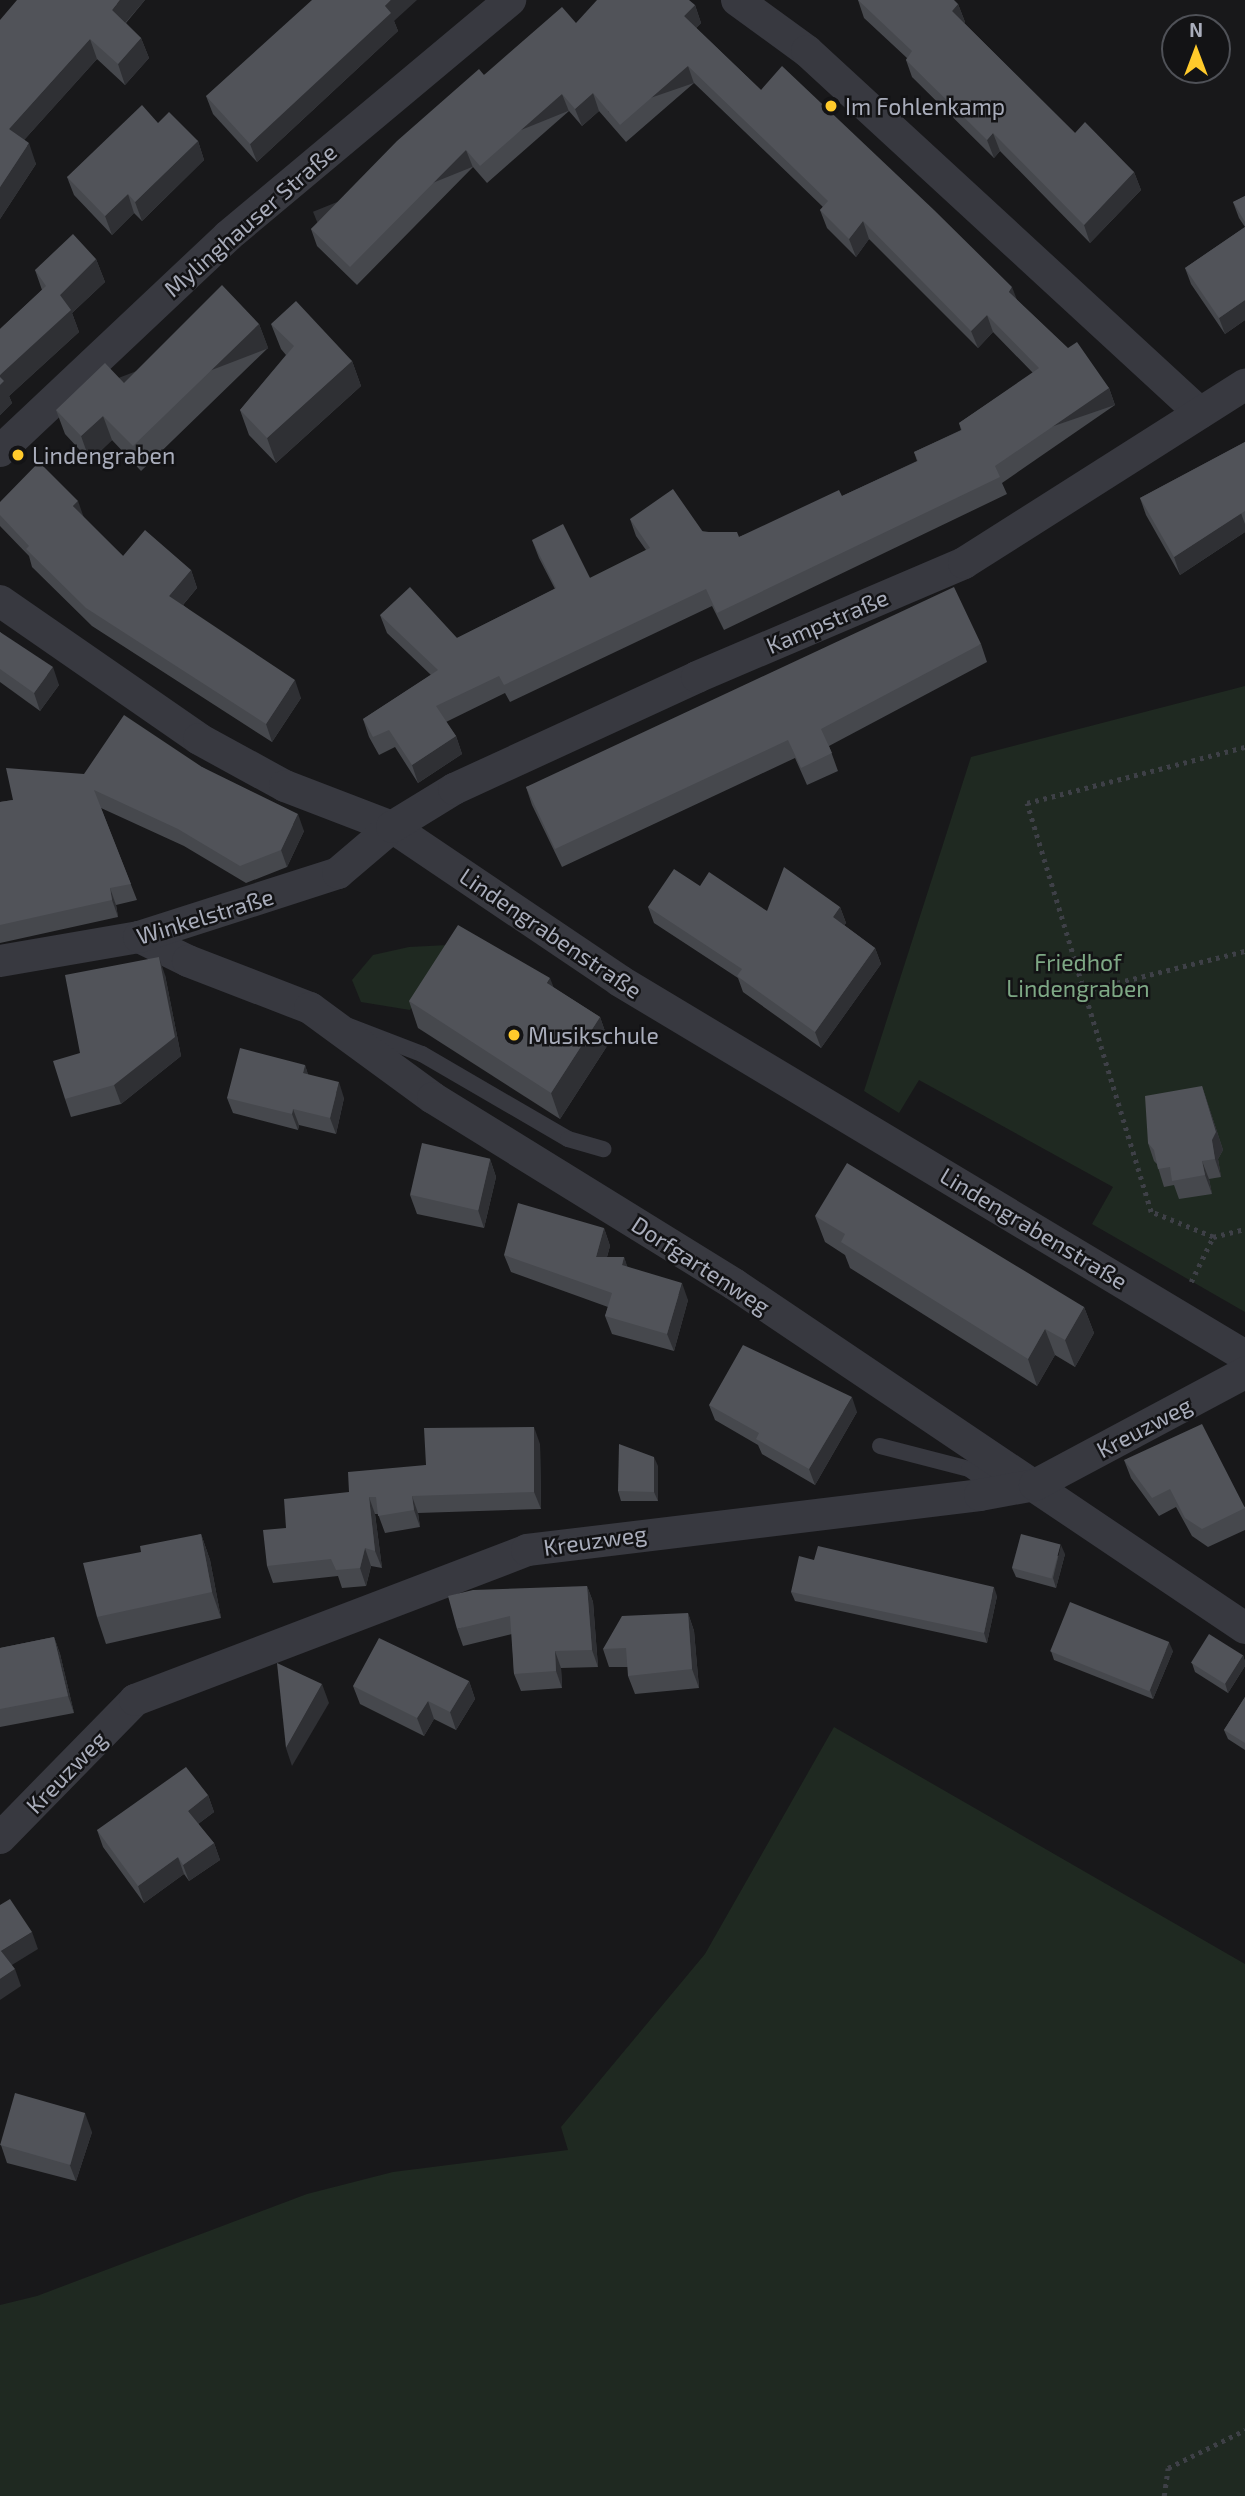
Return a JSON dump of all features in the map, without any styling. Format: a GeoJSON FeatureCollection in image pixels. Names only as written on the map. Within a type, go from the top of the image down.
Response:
{"type":"FeatureCollection","features":[{"type":"Feature","properties":{"kind":"street","name":"Mylinghauser Straße"},"geometry":{"type":"LineString","coordinates":[[0,451],[228,236],[510,0]]}},
{"type":"Feature","properties":{"kind":"street"},"geometry":{"type":"LineString","coordinates":[[737,0],[807,51],[1200,413]]}},
{"type":"Feature","properties":{"kind":"street","name":"Kampstraße"},"geometry":{"type":"LineString","coordinates":[[392,827],[454,789],[697,677],[964,563],[1245,385]]}},
{"type":"Feature","properties":{"kind":"street","name":"Lindengrabenstraße"},"geometry":{"type":"LineString","coordinates":[[0,601],[199,739],[285,786],[392,827],[620,981],[1245,1356]]}},
{"type":"Feature","properties":{"kind":"street","name":"Winkelstraße"},"geometry":{"type":"LineString","coordinates":[[0,961],[139,937],[338,873],[392,827]]}},
{"type":"Feature","properties":{"kind":"street","name":"Dorfgartenweg"},"geometry":{"type":"LineString","coordinates":[[139,937],[310,1007],[329,1024],[433,1098],[734,1284],[1245,1628]]}},
{"type":"Feature","properties":{"kind":"street","name":"Kreuzweg"},"geometry":{"type":"LineString","coordinates":[[0,1838],[135,1700],[527,1549],[1035,1485],[1245,1373]]}},
{"type":"Feature","properties":{"kind":"lane"},"geometry":{"type":"LineString","coordinates":[[329,1024],[360,1028],[422,1054],[568,1139],[604,1149]]}},
{"type":"Feature","properties":{"kind":"lane"},"geometry":{"type":"LineString","coordinates":[[880,1446],[969,1469],[1000,1491]]}},
{"type":"Feature","properties":{"kind":"path"},"geometry":{"type":"LineString","coordinates":[[1245,747],[1027,803],[1151,1212],[1213,1237],[1245,1228]]}},
{"type":"Feature","properties":{"kind":"path"},"geometry":{"type":"LineString","coordinates":[[1084,991],[1245,951]]}},
{"type":"Feature","properties":{"kind":"path"},"geometry":{"type":"LineString","coordinates":[[1176,1313],[1213,1237]]}},
{"type":"Feature","properties":{"kind":"path"},"geometry":{"type":"LineString","coordinates":[[1164,2496],[1168,2468],[1245,2430]]}},
{"type":"Feature","properties":{"kind":"green space","name":"Friedhof Lindengraben"},"geometry":{"type":"Polygon","coordinates":[[[1245,686],[1245,1312],[1092,1224],[1113,1187],[919,1080],[899,1113],[864,1091],[971,757],[1245,686]]]}},
{"type":"Feature","properties":{"kind":"green space"},"geometry":{"type":"Polygon","coordinates":[[[448,945],[410,1010],[361,1002],[352,980],[373,955],[409,947],[448,945]]]}},
{"type":"Feature","properties":{"kind":"green space"},"geometry":{"type":"Polygon","coordinates":[[[834,1727],[1245,1964],[1245,2496],[0,2496],[0,2305],[37,2296],[307,2194],[393,2172],[568,2150],[561,2127],[705,1954],[834,1727]]]}},
{"type":"Feature","properties":{"kind":"building"},"geometry":{"type":"Polygon","coordinates":[[[17,0],[120,0],[112,10],[141,38],[118,64],[90,39],[9,129],[29,143],[0,187],[0,20],[17,0]]]}},
{"type":"Feature","properties":{"kind":"building"},"geometry":{"type":"Polygon","coordinates":[[[312,0],[391,0],[385,6],[391,13],[250,144],[206,96],[312,0]]]}},
{"type":"Feature","properties":{"kind":"building"},"geometry":{"type":"Polygon","coordinates":[[[597,0],[689,0],[695,5],[684,16],[761,90],[782,66],[934,210],[1012,287],[1009,292],[1068,348],[1077,342],[1109,388],[995,466],[1000,477],[717,613],[706,589],[504,685],[499,676],[436,706],[456,736],[412,765],[389,730],[373,737],[363,719],[438,670],[380,615],[410,587],[457,638],[556,588],[532,540],[563,524],[590,578],[650,548],[630,519],[673,489],[703,532],[737,532],[739,537],[839,490],[842,496],[918,461],[914,452],[962,430],[959,423],[1039,368],[987,315],[971,331],[863,221],[849,239],[820,210],[828,201],[688,66],[620,125],[593,93],[575,109],[562,94],[480,166],[466,150],[350,267],[311,229],[397,141],[479,69],[484,75],[562,7],[576,23],[597,0]]]}},
{"type":"Feature","properties":{"kind":"building"},"geometry":{"type":"Polygon","coordinates":[[[858,0],[954,0],[958,4],[952,11],[1075,133],[1085,122],[1134,172],[1084,225],[993,133],[987,140],[906,60],[912,51],[858,0]]]}},
{"type":"Feature","properties":{"kind":"building"},"geometry":{"type":"Polygon","coordinates":[[[142,105],[158,123],[169,112],[198,141],[135,202],[128,194],[105,216],[67,177],[142,105]]]}},
{"type":"Feature","properties":{"kind":"building"},"geometry":{"type":"Polygon","coordinates":[[[1245,196],[1245,222],[1233,202],[1245,196]]]}},
{"type":"Feature","properties":{"kind":"building"},"geometry":{"type":"Polygon","coordinates":[[[1245,227],[1245,300],[1219,318],[1185,268],[1245,227]]]}},
{"type":"Feature","properties":{"kind":"building"},"geometry":{"type":"Polygon","coordinates":[[[73,234],[96,259],[60,295],[71,310],[0,375],[0,329],[46,286],[35,270],[73,234]]]}},
{"type":"Feature","properties":{"kind":"building"},"geometry":{"type":"Polygon","coordinates":[[[222,285],[259,324],[133,446],[103,416],[81,436],[56,410],[105,363],[124,383],[222,285]]]}},
{"type":"Feature","properties":{"kind":"building"},"geometry":{"type":"Polygon","coordinates":[[[296,301],[352,361],[267,438],[240,410],[294,346],[271,324],[296,301]]]}},
{"type":"Feature","properties":{"kind":"building"},"geometry":{"type":"Polygon","coordinates":[[[1245,442],[1245,511],[1174,557],[1140,498],[1245,442]]]}},
{"type":"Feature","properties":{"kind":"building"},"geometry":{"type":"Polygon","coordinates":[[[39,462],[78,501],[73,506],[123,556],[145,530],[191,570],[169,596],[295,680],[266,724],[86,608],[26,549],[29,546],[0,515],[0,502],[39,462]]]}},
{"type":"Feature","properties":{"kind":"building"},"geometry":{"type":"Polygon","coordinates":[[[954,587],[981,644],[821,729],[832,753],[801,768],[788,740],[555,849],[526,787],[954,587]]]}},
{"type":"Feature","properties":{"kind":"building"},"geometry":{"type":"Polygon","coordinates":[[[0,632],[53,667],[34,693],[0,669],[0,632]]]}},
{"type":"Feature","properties":{"kind":"building"},"geometry":{"type":"Polygon","coordinates":[[[124,715],[202,767],[298,814],[281,850],[240,866],[178,829],[94,790],[131,884],[110,888],[112,900],[0,925],[0,802],[13,800],[6,768],[84,774],[124,715]]]}},
{"type":"Feature","properties":{"kind":"building"},"geometry":{"type":"Polygon","coordinates":[[[784,867],[840,907],[833,917],[875,948],[815,1032],[737,976],[742,969],[648,907],[674,869],[700,886],[709,872],[767,911],[784,867]]]}},
{"type":"Feature","properties":{"kind":"building","name":"Musikschule"},"geometry":{"type":"Polygon","coordinates":[[[458,925],[550,978],[547,983],[600,1017],[551,1093],[409,1001],[458,925]]]}},
{"type":"Feature","properties":{"kind":"building"},"geometry":{"type":"Polygon","coordinates":[[[159,957],[175,1037],[114,1085],[65,1099],[53,1061],[80,1053],[65,975],[159,957]]]}},
{"type":"Feature","properties":{"kind":"building"},"geometry":{"type":"Polygon","coordinates":[[[240,1048],[305,1065],[303,1073],[339,1082],[330,1118],[293,1109],[292,1114],[227,1098],[240,1048]]]}},
{"type":"Feature","properties":{"kind":"building"},"geometry":{"type":"Polygon","coordinates":[[[1202,1086],[1216,1132],[1212,1140],[1215,1159],[1202,1161],[1205,1175],[1172,1181],[1170,1167],[1158,1169],[1154,1150],[1148,1143],[1145,1096],[1202,1086]]]}},
{"type":"Feature","properties":{"kind":"building"},"geometry":{"type":"Polygon","coordinates":[[[422,1143],[490,1159],[478,1210],[410,1195],[422,1143]]]}},
{"type":"Feature","properties":{"kind":"building"},"geometry":{"type":"Polygon","coordinates":[[[847,1163],[1084,1307],[1065,1340],[1045,1329],[1028,1359],[841,1242],[845,1234],[815,1216],[847,1163]]]}},
{"type":"Feature","properties":{"kind":"building"},"geometry":{"type":"Polygon","coordinates":[[[518,1203],[604,1228],[596,1257],[624,1257],[622,1265],[682,1283],[667,1334],[605,1316],[612,1293],[504,1255],[518,1203]]]}},
{"type":"Feature","properties":{"kind":"building"},"geometry":{"type":"Polygon","coordinates":[[[743,1345],[852,1397],[809,1469],[756,1439],[759,1433],[709,1405],[743,1345]]]}},
{"type":"Feature","properties":{"kind":"building"},"geometry":{"type":"Polygon","coordinates":[[[1202,1424],[1245,1508],[1202,1529],[1185,1518],[1170,1489],[1152,1498],[1124,1460],[1202,1424]]]}},
{"type":"Feature","properties":{"kind":"building"},"geometry":{"type":"Polygon","coordinates":[[[534,1427],[534,1492],[412,1496],[414,1510],[378,1516],[376,1497],[369,1497],[375,1551],[365,1548],[360,1568],[336,1570],[331,1559],[267,1566],[263,1530],[286,1528],[284,1499],[349,1492],[348,1472],[426,1465],[424,1428],[534,1427]]]}},
{"type":"Feature","properties":{"kind":"building"},"geometry":{"type":"Polygon","coordinates":[[[619,1444],[654,1457],[654,1492],[618,1491],[619,1444]]]}},
{"type":"Feature","properties":{"kind":"building"},"geometry":{"type":"Polygon","coordinates":[[[201,1534],[212,1592],[97,1617],[83,1563],[141,1552],[140,1546],[201,1534]]]}},
{"type":"Feature","properties":{"kind":"building"},"geometry":{"type":"Polygon","coordinates":[[[1021,1534],[1061,1545],[1052,1578],[1012,1568],[1021,1534]]]}},
{"type":"Feature","properties":{"kind":"building"},"geometry":{"type":"Polygon","coordinates":[[[818,1546],[994,1587],[984,1633],[791,1592],[799,1556],[814,1560],[818,1546]]]}},
{"type":"Feature","properties":{"kind":"building"},"geometry":{"type":"Polygon","coordinates":[[[587,1586],[592,1650],[555,1651],[556,1671],[514,1674],[510,1616],[457,1629],[448,1596],[473,1590],[587,1586]]]}},
{"type":"Feature","properties":{"kind":"building"},"geometry":{"type":"Polygon","coordinates":[[[1070,1602],[1169,1642],[1149,1691],[1050,1651],[1070,1602]]]}},
{"type":"Feature","properties":{"kind":"building"},"geometry":{"type":"Polygon","coordinates":[[[688,1613],[692,1669],[628,1676],[626,1648],[603,1649],[622,1616],[688,1613]]]}},
{"type":"Feature","properties":{"kind":"building"},"geometry":{"type":"Polygon","coordinates":[[[1209,1634],[1243,1655],[1225,1684],[1191,1663],[1209,1634]]]}},
{"type":"Feature","properties":{"kind":"building"},"geometry":{"type":"Polygon","coordinates":[[[54,1637],[68,1696],[0,1709],[0,1648],[54,1637]]]}},
{"type":"Feature","properties":{"kind":"building"},"geometry":{"type":"Polygon","coordinates":[[[379,1638],[469,1681],[450,1712],[428,1701],[417,1718],[353,1686],[379,1638]]]}},
{"type":"Feature","properties":{"kind":"building"},"geometry":{"type":"Polygon","coordinates":[[[277,1663],[322,1684],[286,1748],[277,1663]]]}},
{"type":"Feature","properties":{"kind":"building"},"geometry":{"type":"Polygon","coordinates":[[[1245,1697],[1245,1743],[1224,1730],[1245,1697]]]}},
{"type":"Feature","properties":{"kind":"building"},"geometry":{"type":"Polygon","coordinates":[[[186,1767],[208,1795],[188,1811],[214,1843],[183,1865],[178,1857],[138,1886],[97,1830],[186,1767]]]}},
{"type":"Feature","properties":{"kind":"building"},"geometry":{"type":"Polygon","coordinates":[[[10,1899],[32,1932],[1,1951],[15,1969],[0,1979],[0,1905],[10,1899]]]}},
{"type":"Feature","properties":{"kind":"building"},"geometry":{"type":"Polygon","coordinates":[[[15,2093],[85,2113],[70,2165],[0,2145],[15,2093]]]}},
{"type":"Feature","properties":{"kind":"place","name":"Im Fohlenkamp"},"geometry":{"type":"Point","coordinates":[831,106]}},
{"type":"Feature","properties":{"kind":"place","name":"Lindengraben"},"geometry":{"type":"Point","coordinates":[18,455]}},
{"type":"Feature","properties":{"kind":"place","name":"Musikschule"},"geometry":{"type":"Point","coordinates":[514,1035]}}]}
